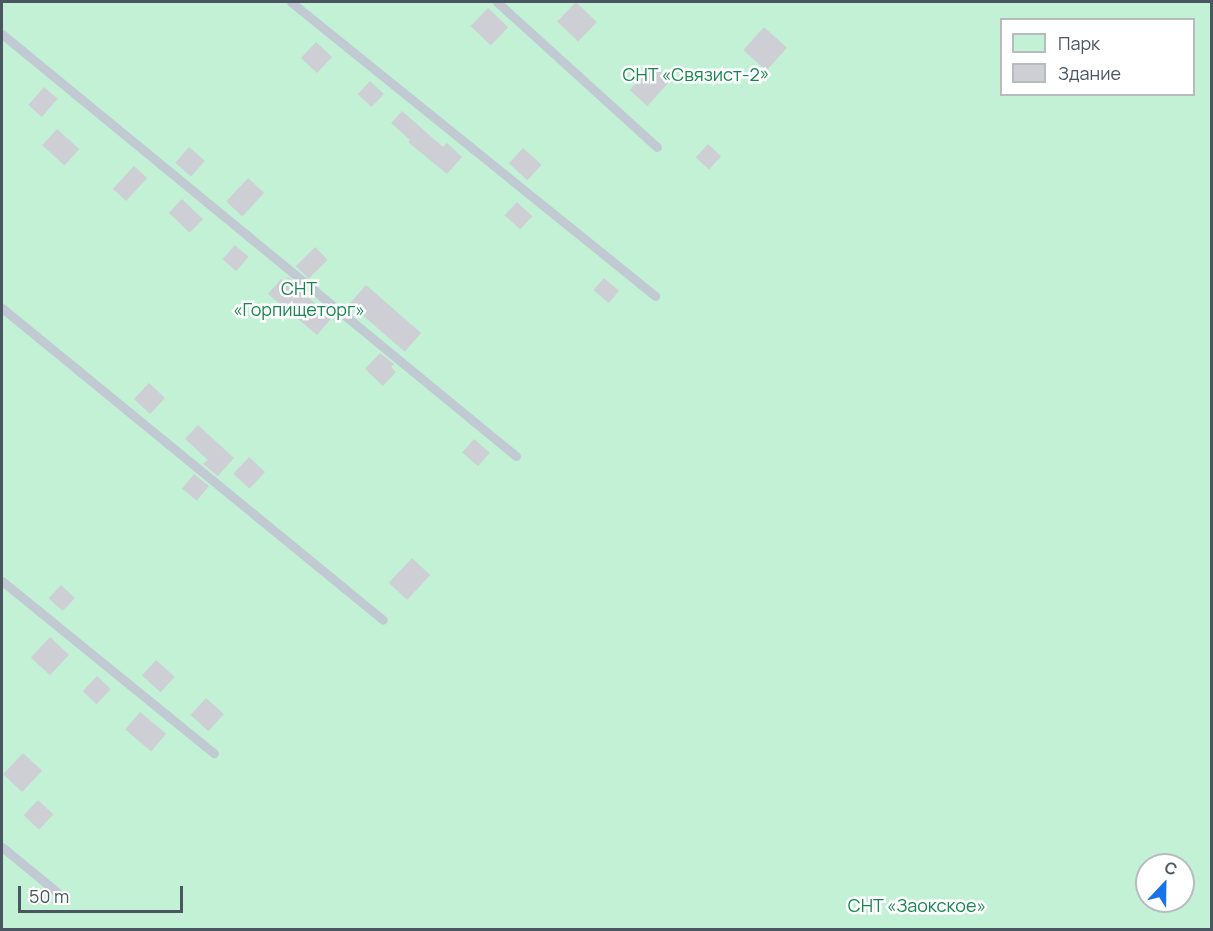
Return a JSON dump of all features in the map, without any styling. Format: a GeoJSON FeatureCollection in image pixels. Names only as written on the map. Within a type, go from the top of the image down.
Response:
{"type":"FeatureCollection","features":[{"type":"Feature","properties":{"kind":"lane"},"geometry":{"type":"LineString","coordinates":[[291,2],[656,296]]}},
{"type":"Feature","properties":{"kind":"lane"},"geometry":{"type":"LineString","coordinates":[[497,2],[657,147]]}},
{"type":"Feature","properties":{"kind":"lane"},"geometry":{"type":"LineString","coordinates":[[2,34],[516,456]]}},
{"type":"Feature","properties":{"kind":"lane"},"geometry":{"type":"LineString","coordinates":[[2,308],[382,620]]}},
{"type":"Feature","properties":{"kind":"lane"},"geometry":{"type":"LineString","coordinates":[[2,581],[214,753]]}},
{"type":"Feature","properties":{"kind":"lane"},"geometry":{"type":"LineString","coordinates":[[2,847],[57,892]]}},
{"type":"Feature","properties":{"kind":"green space"},"geometry":{"type":"Polygon","coordinates":[[[2,2],[1211,2],[1211,929],[2,930],[2,2]]]}},
{"type":"Feature","properties":{"kind":"building"},"geometry":{"type":"Polygon","coordinates":[[[576,2],[597,22],[578,42],[557,21],[576,2]]]}},
{"type":"Feature","properties":{"kind":"building"},"geometry":{"type":"Polygon","coordinates":[[[488,8],[508,27],[491,45],[471,26],[488,8]]]}},
{"type":"Feature","properties":{"kind":"building"},"geometry":{"type":"Polygon","coordinates":[[[764,27],[787,48],[766,71],[743,50],[764,27]]]}},
{"type":"Feature","properties":{"kind":"building"},"geometry":{"type":"Polygon","coordinates":[[[316,42],[332,57],[317,73],[301,58],[316,42]]]}},
{"type":"Feature","properties":{"kind":"building"},"geometry":{"type":"Polygon","coordinates":[[[653,64],[671,80],[647,106],[630,90],[653,64]]]}},
{"type":"Feature","properties":{"kind":"building"},"geometry":{"type":"Polygon","coordinates":[[[370,81],[384,94],[372,107],[358,94],[370,81]]]}},
{"type":"Feature","properties":{"kind":"building"},"geometry":{"type":"Polygon","coordinates":[[[44,87],[58,99],[42,117],[28,105],[44,87]]]}},
{"type":"Feature","properties":{"kind":"building"},"geometry":{"type":"Polygon","coordinates":[[[402,111],[443,147],[447,143],[462,157],[447,174],[408,142],[410,140],[391,123],[402,111]]]}},
{"type":"Feature","properties":{"kind":"building"},"geometry":{"type":"Polygon","coordinates":[[[57,129],[79,149],[65,165],[42,145],[57,129]]]}},
{"type":"Feature","properties":{"kind":"building"},"geometry":{"type":"Polygon","coordinates":[[[708,144],[721,156],[709,169],[696,157],[708,144]]]}},
{"type":"Feature","properties":{"kind":"building"},"geometry":{"type":"Polygon","coordinates":[[[189,147],[205,161],[191,177],[175,163],[189,147]]]}},
{"type":"Feature","properties":{"kind":"building"},"geometry":{"type":"Polygon","coordinates":[[[523,148],[542,165],[528,180],[509,164],[523,148]]]}},
{"type":"Feature","properties":{"kind":"building"},"geometry":{"type":"Polygon","coordinates":[[[134,166],[147,178],[126,201],[113,189],[134,166]]]}},
{"type":"Feature","properties":{"kind":"building"},"geometry":{"type":"Polygon","coordinates":[[[248,178],[264,193],[242,216],[226,201],[248,178]]]}},
{"type":"Feature","properties":{"kind":"building"},"geometry":{"type":"Polygon","coordinates":[[[182,199],[203,219],[190,233],[169,213],[182,199]]]}},
{"type":"Feature","properties":{"kind":"building"},"geometry":{"type":"Polygon","coordinates":[[[517,202],[532,216],[520,229],[505,215],[517,202]]]}},
{"type":"Feature","properties":{"kind":"building"},"geometry":{"type":"Polygon","coordinates":[[[235,245],[249,257],[236,271],[223,259],[235,245]]]}},
{"type":"Feature","properties":{"kind":"building"},"geometry":{"type":"Polygon","coordinates":[[[315,247],[328,260],[309,279],[296,266],[315,247]]]}},
{"type":"Feature","properties":{"kind":"building"},"geometry":{"type":"Polygon","coordinates":[[[288,277],[331,319],[317,335],[268,294],[281,279],[284,281],[288,277]]]}},
{"type":"Feature","properties":{"kind":"building"},"geometry":{"type":"Polygon","coordinates":[[[604,278],[619,291],[609,303],[594,290],[604,278]]]}},
{"type":"Feature","properties":{"kind":"building"},"geometry":{"type":"Polygon","coordinates":[[[366,285],[421,333],[405,352],[350,304],[366,285]]]}},
{"type":"Feature","properties":{"kind":"building"},"geometry":{"type":"Polygon","coordinates":[[[380,353],[394,364],[391,367],[396,372],[383,386],[365,369],[380,353]]]}},
{"type":"Feature","properties":{"kind":"building"},"geometry":{"type":"Polygon","coordinates":[[[149,383],[165,398],[150,414],[134,399],[149,383]]]}},
{"type":"Feature","properties":{"kind":"building"},"geometry":{"type":"Polygon","coordinates":[[[198,425],[234,458],[218,476],[203,464],[208,460],[185,439],[198,425]]]}},
{"type":"Feature","properties":{"kind":"building"},"geometry":{"type":"Polygon","coordinates":[[[474,439],[490,453],[478,466],[462,453],[474,439]]]}},
{"type":"Feature","properties":{"kind":"building"},"geometry":{"type":"Polygon","coordinates":[[[249,457],[265,472],[249,489],[233,474],[249,457]]]}},
{"type":"Feature","properties":{"kind":"building"},"geometry":{"type":"Polygon","coordinates":[[[194,474],[209,486],[197,501],[182,489],[194,474]]]}},
{"type":"Feature","properties":{"kind":"building"},"geometry":{"type":"Polygon","coordinates":[[[412,558],[430,575],[407,600],[389,583],[412,558]]]}},
{"type":"Feature","properties":{"kind":"building"},"geometry":{"type":"Polygon","coordinates":[[[61,585],[75,598],[63,611],[49,598],[61,585]]]}},
{"type":"Feature","properties":{"kind":"building"},"geometry":{"type":"Polygon","coordinates":[[[50,637],[69,655],[50,675],[31,657],[50,637]]]}},
{"type":"Feature","properties":{"kind":"building"},"geometry":{"type":"Polygon","coordinates":[[[156,660],[175,677],[161,692],[142,676],[156,660]]]}},
{"type":"Feature","properties":{"kind":"building"},"geometry":{"type":"Polygon","coordinates":[[[97,676],[111,689],[97,704],[83,691],[97,676]]]}},
{"type":"Feature","properties":{"kind":"building"},"geometry":{"type":"Polygon","coordinates":[[[206,698],[224,714],[208,731],[191,715],[206,698]]]}},
{"type":"Feature","properties":{"kind":"building"},"geometry":{"type":"Polygon","coordinates":[[[140,712],[166,734],[151,751],[125,730],[140,712]]]}},
{"type":"Feature","properties":{"kind":"building"},"geometry":{"type":"Polygon","coordinates":[[[23,753],[42,771],[22,792],[3,774],[23,753]]]}},
{"type":"Feature","properties":{"kind":"building"},"geometry":{"type":"Polygon","coordinates":[[[38,800],[53,814],[39,830],[24,815],[38,800]]]}},
{"type":"Feature","properties":{"kind":"park label","name":"СНТ «Связист-2»"},"geometry":{"type":"Point","coordinates":[696,74]}},
{"type":"Feature","properties":{"kind":"park label","name":"СНТ «Горпищеторг»"},"geometry":{"type":"Point","coordinates":[299,299]}},
{"type":"Feature","properties":{"kind":"park label","name":"СНТ «Заокское»"},"geometry":{"type":"Point","coordinates":[917,905]}}]}
